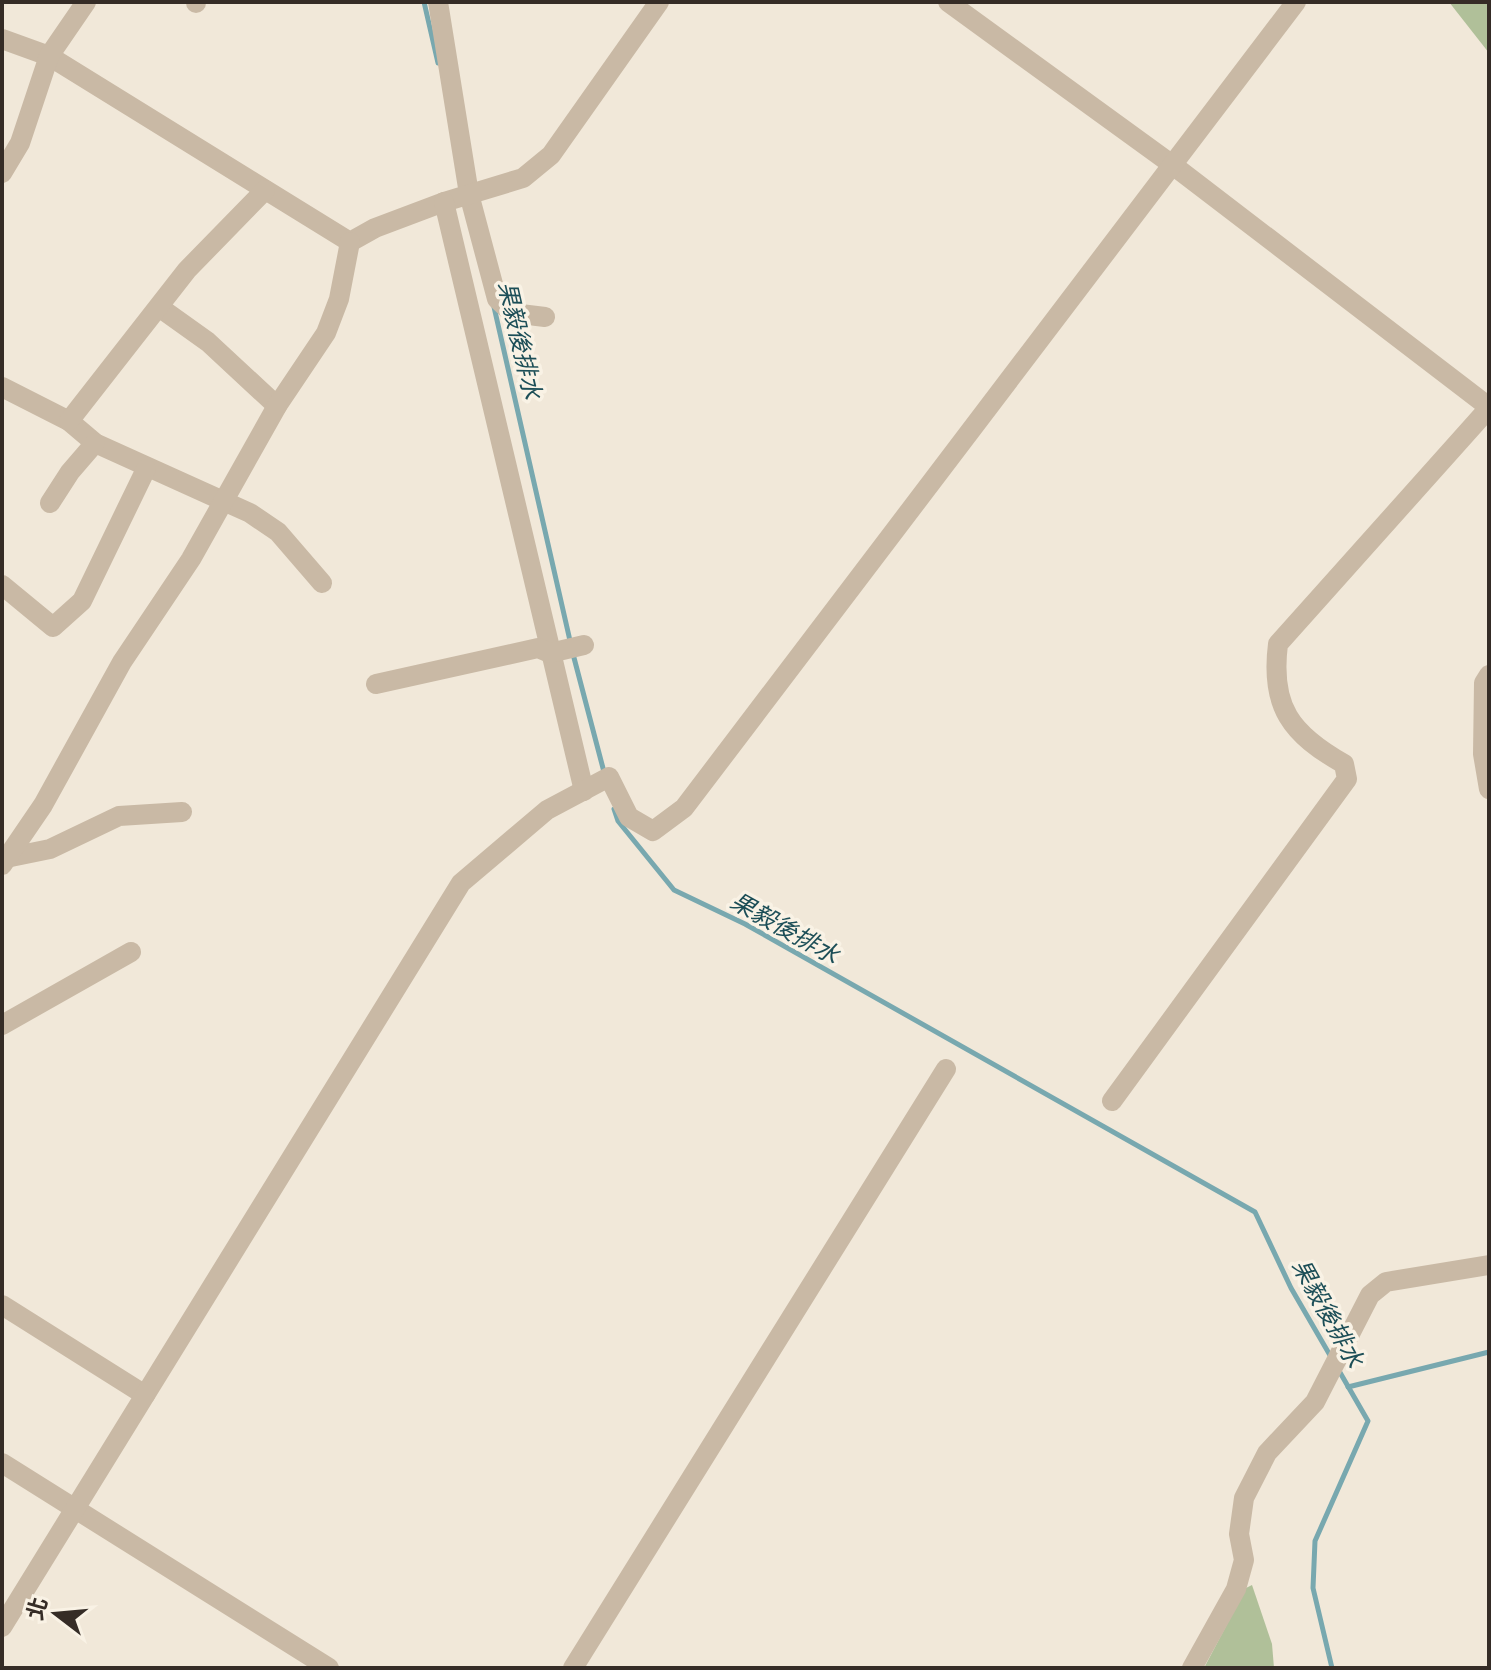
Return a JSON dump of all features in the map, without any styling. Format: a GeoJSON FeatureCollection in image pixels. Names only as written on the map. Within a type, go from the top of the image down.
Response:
{"type":"FeatureCollection","features":[{"type":"Feature","properties":{"kind":"street"},"geometry":{"type":"LineString","coordinates":[[2,173],[20,143],[49,56],[86,2]]}},
{"type":"Feature","properties":{"kind":"street"},"geometry":{"type":"LineString","coordinates":[[438,2],[469,194],[497,299],[512,313],[545,317]]}},
{"type":"Feature","properties":{"kind":"street"},"geometry":{"type":"LineString","coordinates":[[4,862],[43,805],[122,662],[191,559],[277,406],[326,333],[339,299],[350,242],[375,228],[444,202],[523,178],[551,155],[659,2]]}},
{"type":"Feature","properties":{"kind":"street"},"geometry":{"type":"LineString","coordinates":[[948,2],[1174,166],[1489,408],[1278,644],[1274,670],[1278,700],[1304,738],[1344,764],[1347,779],[1112,1101]]}},
{"type":"Feature","properties":{"kind":"street"},"geometry":{"type":"LineString","coordinates":[[2,1627],[461,883],[547,810],[609,777],[629,817],[653,831],[684,808],[1296,2]]}},
{"type":"Feature","properties":{"kind":"street"},"geometry":{"type":"LineString","coordinates":[[2,39],[49,56],[350,242]]}},
{"type":"Feature","properties":{"kind":"street"},"geometry":{"type":"LineString","coordinates":[[69,421],[187,270],[265,190]]}},
{"type":"Feature","properties":{"kind":"street"},"geometry":{"type":"LineString","coordinates":[[444,202],[584,791]]}},
{"type":"Feature","properties":{"kind":"street"},"geometry":{"type":"LineString","coordinates":[[159,307],[208,342],[277,406]]}},
{"type":"Feature","properties":{"kind":"street"},"geometry":{"type":"LineString","coordinates":[[2,387],[69,421],[95,443],[146,469],[250,513],[278,532],[322,583]]}},
{"type":"Feature","properties":{"kind":"street"},"geometry":{"type":"LineString","coordinates":[[50,503],[70,472],[95,443]]}},
{"type":"Feature","properties":{"kind":"street"},"geometry":{"type":"LineString","coordinates":[[2,585],[53,627],[77,608],[146,469]]}},
{"type":"Feature","properties":{"kind":"street"},"geometry":{"type":"LineString","coordinates":[[376,684],[538,648],[550,653],[584,645]]}},
{"type":"Feature","properties":{"kind":"street"},"geometry":{"type":"LineString","coordinates":[[1489,675],[1484,683],[1483,754],[1489,789]]}},
{"type":"Feature","properties":{"kind":"street"},"geometry":{"type":"LineString","coordinates":[[4,862],[50,849],[119,816],[182,812]]}},
{"type":"Feature","properties":{"kind":"street"},"geometry":{"type":"LineString","coordinates":[[2,1025],[131,952]]}},
{"type":"Feature","properties":{"kind":"street"},"geometry":{"type":"LineString","coordinates":[[573,1668],[946,1069]]}},
{"type":"Feature","properties":{"kind":"street"},"geometry":{"type":"LineString","coordinates":[[1192,1668],[1236,1589],[1244,1560],[1239,1534],[1244,1498],[1267,1453],[1315,1402],[1370,1295],[1386,1282],[1489,1265]]}},
{"type":"Feature","properties":{"kind":"street"},"geometry":{"type":"LineString","coordinates":[[2,1305],[145,1395]]}},
{"type":"Feature","properties":{"kind":"street"},"geometry":{"type":"LineString","coordinates":[[2,1463],[329,1668]]}},
{"type":"Feature","properties":{"kind":"green space"},"geometry":{"type":"Polygon","coordinates":[[[1449,2],[1489,2],[1489,53],[1449,2]]]}},
{"type":"Feature","properties":{"kind":"green space"},"geometry":{"type":"Polygon","coordinates":[[[1252,1585],[1272,1644],[1274,1668],[1204,1668],[1246,1588],[1252,1585]]]}},
{"type":"Feature","properties":{"kind":"waterway","name":"果毅後排水"},"geometry":{"type":"LineString","coordinates":[[424,2],[438,63]]}},
{"type":"Feature","properties":{"kind":"waterway","name":"果毅後排水"},"geometry":{"type":"LineString","coordinates":[[494,307],[571,645]]}},
{"type":"Feature","properties":{"kind":"waterway","name":"果毅後排水"},"geometry":{"type":"LineString","coordinates":[[573,654],[604,772]]}},
{"type":"Feature","properties":{"kind":"waterway","name":"果毅後排水"},"geometry":{"type":"LineString","coordinates":[[614,809],[618,821],[674,890],[745,924],[1255,1212],[1291,1288],[1331,1357]]}},
{"type":"Feature","properties":{"kind":"waterway"},"geometry":{"type":"LineString","coordinates":[[1348,1387],[1489,1352]]}},
{"type":"Feature","properties":{"kind":"waterway","name":"果毅後排水"},"geometry":{"type":"LineString","coordinates":[[1332,1668],[1313,1588],[1315,1541],[1368,1421],[1338,1369]]}}]}
